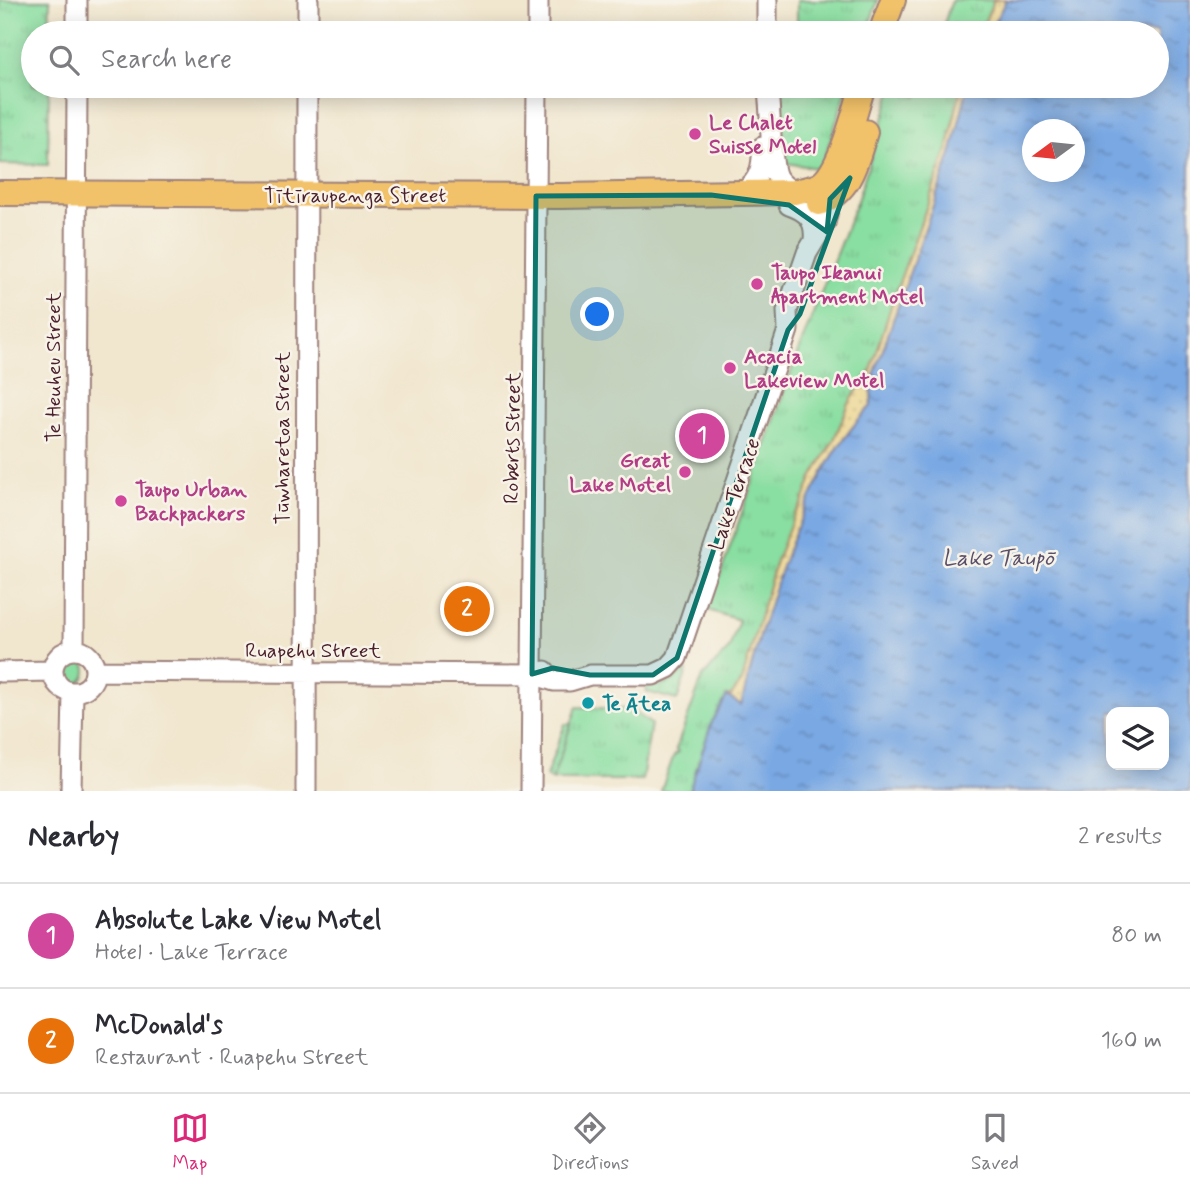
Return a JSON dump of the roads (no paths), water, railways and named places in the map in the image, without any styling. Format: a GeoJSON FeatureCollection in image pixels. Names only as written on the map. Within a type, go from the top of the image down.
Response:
{"type":"FeatureCollection","features":[{"type":"Feature","properties":{"kind":"main road"},"geometry":{"type":"LineString","coordinates":[[885,21],[892,0]]}},
{"type":"Feature","properties":{"kind":"main road"},"geometry":{"type":"LineString","coordinates":[[900,21],[906,0]]}},
{"type":"Feature","properties":{"kind":"main road"},"geometry":{"type":"LineString","coordinates":[[791,198],[830,177],[859,98]]}},
{"type":"Feature","properties":{"kind":"main road","name":"Lake Terrace"},"geometry":{"type":"LineString","coordinates":[[830,199],[850,178],[876,98]]}},
{"type":"Feature","properties":{"kind":"main road","name":"Tītīraupenga Street"},"geometry":{"type":"LineString","coordinates":[[0,193],[536,196],[711,195],[744,191],[791,198],[809,205],[830,199]]}},
{"type":"Feature","properties":{"kind":"main road","name":"Tītīraupenga Street"},"geometry":{"type":"LineString","coordinates":[[711,195],[734,200],[791,198]]}},
{"type":"Feature","properties":{"kind":"street"},"geometry":{"type":"LineString","coordinates":[[77,0],[77,21]]}},
{"type":"Feature","properties":{"kind":"street"},"geometry":{"type":"LineString","coordinates":[[308,0],[308,21]]}},
{"type":"Feature","properties":{"kind":"street"},"geometry":{"type":"LineString","coordinates":[[538,0],[538,21]]}},
{"type":"Feature","properties":{"kind":"street"},"geometry":{"type":"LineString","coordinates":[[766,21],[767,0]]}},
{"type":"Feature","properties":{"kind":"street","name":"Te Heuheu Street"},"geometry":{"type":"LineString","coordinates":[[74,649],[77,98]]}},
{"type":"Feature","properties":{"kind":"street","name":"Tūwharetoa Street"},"geometry":{"type":"LineString","coordinates":[[306,791],[307,98]]}},
{"type":"Feature","properties":{"kind":"street","name":"Roberts Street"},"geometry":{"type":"LineString","coordinates":[[531,791],[537,98]]}},
{"type":"Feature","properties":{"kind":"street"},"geometry":{"type":"LineString","coordinates":[[744,191],[751,186],[761,170],[762,98]]}},
{"type":"Feature","properties":{"kind":"street"},"geometry":{"type":"LineString","coordinates":[[770,98],[774,167],[779,181],[791,198],[809,215],[813,224],[814,240]]}},
{"type":"Feature","properties":{"kind":"street","name":"Lake Terrace"},"geometry":{"type":"LineString","coordinates":[[788,330],[787,311],[814,240],[825,223],[830,199],[845,165],[865,98]]}},
{"type":"Feature","properties":{"kind":"street","name":"Lake Terrace"},"geometry":{"type":"LineString","coordinates":[[677,658],[788,330],[800,314],[850,178]]}},
{"type":"Feature","properties":{"kind":"street"},"geometry":{"type":"LineString","coordinates":[[74,649],[86,654],[94,664],[95,671],[91,684],[73,692],[61,688],[53,678],[52,671],[53,664],[61,653],[74,649]]}},
{"type":"Feature","properties":{"kind":"street","name":"Ruapehu Street"},"geometry":{"type":"LineString","coordinates":[[95,671],[532,674],[553,668],[570,669],[590,675],[660,673],[677,658]]}},
{"type":"Feature","properties":{"kind":"street"},"geometry":{"type":"LineString","coordinates":[[0,671],[52,671]]}},
{"type":"Feature","properties":{"kind":"street"},"geometry":{"type":"LineString","coordinates":[[71,791],[73,692]]}},
{"type":"Feature","properties":{"kind":"water","name":"Lake Taupō"},"geometry":{"type":"Polygon","coordinates":[[[1006,0],[1190,0],[1190,791],[689,791],[712,722],[727,696],[741,705],[775,588],[806,507],[825,469],[847,435],[871,406],[872,381],[952,151],[965,98],[1169,98],[1169,21],[995,21],[1006,0]]]}},
{"type":"Feature","properties":{"kind":"place","name":"Le Chalet Suisse Motel"},"geometry":{"type":"Point","coordinates":[695,134]}},
{"type":"Feature","properties":{"kind":"place","name":"Taupo Ikanui Apartment Motel"},"geometry":{"type":"Point","coordinates":[757,284]}},
{"type":"Feature","properties":{"kind":"place","name":"Acacia Lakeview Motel"},"geometry":{"type":"Point","coordinates":[730,368]}},
{"type":"Feature","properties":{"kind":"place","name":"Absolute Lake View Motel"},"geometry":{"type":"Point","coordinates":[702,436]}},
{"type":"Feature","properties":{"kind":"place","name":"Great Lake Motel"},"geometry":{"type":"Point","coordinates":[685,472]}},
{"type":"Feature","properties":{"kind":"place","name":"Taupo Urban Backpackers"},"geometry":{"type":"Point","coordinates":[121,501]}},
{"type":"Feature","properties":{"kind":"place","name":"McDonald's"},"geometry":{"type":"Point","coordinates":[467,609]}},
{"type":"Feature","properties":{"kind":"place","name":"Te Ātea"},"geometry":{"type":"Point","coordinates":[588,703]}}]}
